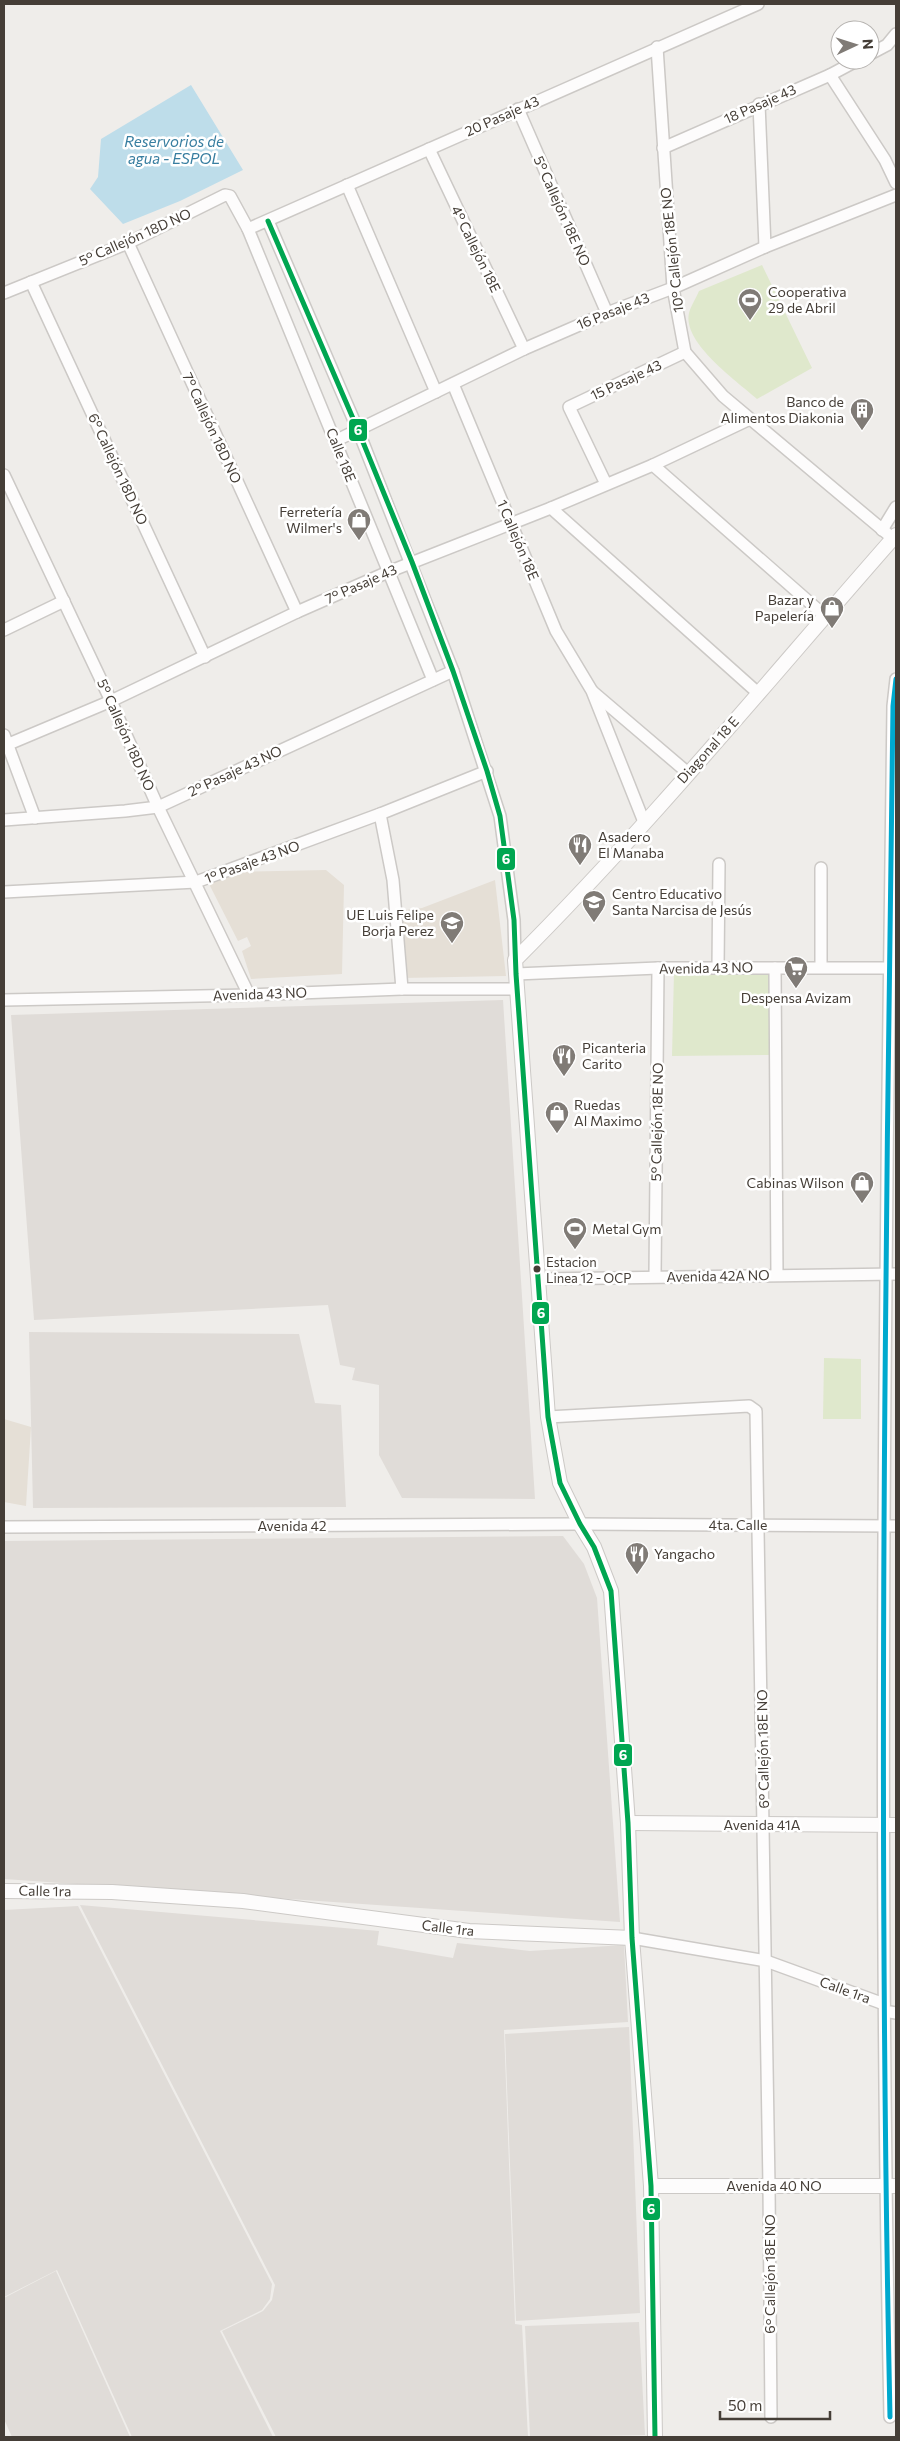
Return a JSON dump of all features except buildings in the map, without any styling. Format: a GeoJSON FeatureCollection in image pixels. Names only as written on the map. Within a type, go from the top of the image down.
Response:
{"type":"FeatureCollection","features":[{"type":"Feature","properties":{"kind":"street","name":"20 Pasaje 43"},"geometry":{"type":"LineString","coordinates":[[248,229],[758,4]]}},
{"type":"Feature","properties":{"kind":"street"},"geometry":{"type":"LineString","coordinates":[[880,48],[896,34]]}},
{"type":"Feature","properties":{"kind":"street","name":"10° Callejón 18E NO"},"geometry":{"type":"LineString","coordinates":[[657,47],[673,288],[685,352],[722,396],[892,536]]}},
{"type":"Feature","properties":{"kind":"street","name":"18 Pasaje 43"},"geometry":{"type":"LineString","coordinates":[[663,148],[839,70]]}},
{"type":"Feature","properties":{"kind":"street"},"geometry":{"type":"LineString","coordinates":[[830,75],[885,160],[896,183]]}},
{"type":"Feature","properties":{"kind":"street"},"geometry":{"type":"LineString","coordinates":[[759,104],[765,247]]}},
{"type":"Feature","properties":{"kind":"street","name":"5° Callejón 18E NO"},"geometry":{"type":"LineString","coordinates":[[518,109],[607,313]]}},
{"type":"Feature","properties":{"kind":"street","name":"4° Callejón 18E"},"geometry":{"type":"LineString","coordinates":[[429,149],[524,349]]}},
{"type":"Feature","properties":{"kind":"street"},"geometry":{"type":"LineString","coordinates":[[347,185],[436,392]]}},
{"type":"Feature","properties":{"kind":"street","name":"5° Callejón 18D NO"},"geometry":{"type":"LineString","coordinates":[[4,293],[128,243],[225,195],[230,196],[248,229]]}},
{"type":"Feature","properties":{"kind":"street","name":"16 Pasaje 43"},"geometry":{"type":"LineString","coordinates":[[335,441],[524,349],[607,313],[673,288],[765,247],[896,195]]}},
{"type":"Feature","properties":{"kind":"street","name":"Calle 18E"},"geometry":{"type":"LineString","coordinates":[[268,220],[412,562],[453,671],[487,771],[500,816],[514,920],[515,960],[548,1417],[560,1484],[594,1547],[611,1591],[628,1823],[632,1938],[651,2186],[655,2437]]}},
{"type":"Feature","properties":{"kind":"street","name":"Calle 18E"},"geometry":{"type":"LineString","coordinates":[[248,229],[433,680]]}},
{"type":"Feature","properties":{"kind":"street","name":"7° Callejón 18D NO"},"geometry":{"type":"LineString","coordinates":[[128,243],[297,612]]}},
{"type":"Feature","properties":{"kind":"street","name":"6° Callejón 18D NO"},"geometry":{"type":"LineString","coordinates":[[31,282],[205,657]]}},
{"type":"Feature","properties":{"kind":"street","name":"15 Pasaje 43"},"geometry":{"type":"LineString","coordinates":[[606,484],[569,408],[685,352]]}},
{"type":"Feature","properties":{"kind":"street","name":"1 Callejón 18E"},"geometry":{"type":"LineString","coordinates":[[453,384],[556,631],[592,691],[644,822]]}},
{"type":"Feature","properties":{"kind":"street","name":"7° Pasaje 43"},"geometry":{"type":"LineString","coordinates":[[5,742],[111,701],[297,612],[412,562],[551,508],[653,465],[750,419]]}},
{"type":"Feature","properties":{"kind":"street"},"geometry":{"type":"LineString","coordinates":[[653,465],[825,616]]}},
{"type":"Feature","properties":{"kind":"street","name":"5° Callejón 18D NO"},"geometry":{"type":"LineString","coordinates":[[4,475],[111,701],[158,806],[249,995]]}},
{"type":"Feature","properties":{"kind":"street"},"geometry":{"type":"LineString","coordinates":[[892,536],[896,507]]}},
{"type":"Feature","properties":{"kind":"street"},"geometry":{"type":"LineString","coordinates":[[551,508],[758,694]]}},
{"type":"Feature","properties":{"kind":"street","name":"Diagonal 18 E"},"geometry":{"type":"LineString","coordinates":[[515,960],[688,773],[758,694],[892,536]]}},
{"type":"Feature","properties":{"kind":"street"},"geometry":{"type":"LineString","coordinates":[[4,630],[64,601]]}},
{"type":"Feature","properties":{"kind":"street","name":"2° Pasaje 43 NO"},"geometry":{"type":"LineString","coordinates":[[4,820],[126,811],[158,806],[453,671]]}},
{"type":"Feature","properties":{"kind":"street"},"geometry":{"type":"LineString","coordinates":[[890,2417],[890,1825],[884,1527],[891,1274],[893,706],[896,679]]}},
{"type":"Feature","properties":{"kind":"street","name":"1 Callejón 18E"},"geometry":{"type":"LineString","coordinates":[[592,691],[688,773]]}},
{"type":"Feature","properties":{"kind":"street"},"geometry":{"type":"LineString","coordinates":[[5,742],[36,818]]}},
{"type":"Feature","properties":{"kind":"street","name":"1° Pasaje 43 NO"},"geometry":{"type":"LineString","coordinates":[[4,892],[196,882],[380,814],[487,771]]}},
{"type":"Feature","properties":{"kind":"street"},"geometry":{"type":"LineString","coordinates":[[380,814],[393,880],[402,989]]}},
{"type":"Feature","properties":{"kind":"street"},"geometry":{"type":"LineString","coordinates":[[718,968],[719,864]]}},
{"type":"Feature","properties":{"kind":"street"},"geometry":{"type":"LineString","coordinates":[[821,868],[821,967]]}},
{"type":"Feature","properties":{"kind":"street","name":"Avenida 43 NO"},"geometry":{"type":"LineString","coordinates":[[516,974],[658,968],[892,967]]}},
{"type":"Feature","properties":{"kind":"street","name":"5° Callejón 18E NO"},"geometry":{"type":"LineString","coordinates":[[655,1276],[658,968]]}},
{"type":"Feature","properties":{"kind":"street"},"geometry":{"type":"LineString","coordinates":[[775,968],[777,1275]]}},
{"type":"Feature","properties":{"kind":"street","name":"Avenida 43 NO"},"geometry":{"type":"LineString","coordinates":[[4,1000],[249,995],[402,989],[517,989]]}},
{"type":"Feature","properties":{"kind":"street","name":"Avenida 42A NO"},"geometry":{"type":"LineString","coordinates":[[539,1279],[891,1274]]}},
{"type":"Feature","properties":{"kind":"street","name":"6° Callejón 18E NO"},"geometry":{"type":"LineString","coordinates":[[548,1417],[748,1406],[756,1411],[760,1525],[770,2186],[771,2417]]}},
{"type":"Feature","properties":{"kind":"street","name":"4ta. Calle"},"geometry":{"type":"LineString","coordinates":[[580,1524],[896,1526]]}},
{"type":"Feature","properties":{"kind":"street","name":"Avenida 42"},"geometry":{"type":"LineString","coordinates":[[4,1527],[580,1524]]}},
{"type":"Feature","properties":{"kind":"street","name":"Avenida 41A"},"geometry":{"type":"LineString","coordinates":[[628,1823],[890,1825]]}},
{"type":"Feature","properties":{"kind":"street","name":"Calle 1ra"},"geometry":{"type":"LineString","coordinates":[[4,1891],[112,1892],[233,1900],[469,1931],[632,1938],[766,1961],[890,2009]]}},
{"type":"Feature","properties":{"kind":"street","name":"Avenida 40 NO"},"geometry":{"type":"LineString","coordinates":[[651,2186],[891,2186]]}},
{"type":"Feature","properties":{"kind":"shaded area"},"geometry":{"type":"Polygon","coordinates":[[[326,870],[344,885],[342,974],[251,979],[242,951],[251,946],[247,937],[238,941],[208,882],[237,872],[326,870]]]}},
{"type":"Feature","properties":{"kind":"shaded area","name":"UE Luis Felipe Borja Perez"},"geometry":{"type":"Polygon","coordinates":[[[495,880],[506,976],[403,978],[398,911],[422,908],[495,880]]]}},
{"type":"Feature","properties":{"kind":"shaded area"},"geometry":{"type":"Polygon","coordinates":[[[503,1000],[535,1499],[402,1498],[379,1455],[379,1385],[352,1380],[355,1368],[340,1365],[328,1305],[34,1320],[11,1015],[503,1000]]]}},
{"type":"Feature","properties":{"kind":"shaded area"},"geometry":{"type":"Polygon","coordinates":[[[29,1332],[299,1334],[315,1403],[341,1405],[346,1507],[33,1508],[29,1332]]]}},
{"type":"Feature","properties":{"kind":"shaded area"},"geometry":{"type":"Polygon","coordinates":[[[4,1419],[31,1427],[26,1506],[4,1502],[4,1419]]]}},
{"type":"Feature","properties":{"kind":"shaded area"},"geometry":{"type":"Polygon","coordinates":[[[563,1536],[584,1564],[597,1598],[620,1922],[4,1879],[4,1541],[563,1536]]]}},
{"type":"Feature","properties":{"kind":"shaded area"},"geometry":{"type":"Polygon","coordinates":[[[80,1905],[379,1931],[377,1945],[453,1958],[457,1943],[530,1951],[624,1945],[628,2022],[504,2030],[515,2324],[522,2325],[528,2437],[276,2437],[222,2331],[263,2311],[272,2300],[275,2285],[80,1905]]]}},
{"type":"Feature","properties":{"kind":"shaded area"},"geometry":{"type":"Polygon","coordinates":[[[78,1906],[272,2284],[270,2299],[262,2310],[220,2331],[273,2437],[132,2437],[57,2270],[4,2297],[4,1910],[78,1906]]]}},
{"type":"Feature","properties":{"kind":"shaded area"},"geometry":{"type":"Polygon","coordinates":[[[629,2027],[640,2313],[516,2321],[505,2034],[629,2027]]]}},
{"type":"Feature","properties":{"kind":"shaded area"},"geometry":{"type":"Polygon","coordinates":[[[56,2271],[130,2437],[12,2437],[4,2419],[4,2298],[56,2271]]]}},
{"type":"Feature","properties":{"kind":"shaded area"},"geometry":{"type":"Polygon","coordinates":[[[639,2322],[645,2435],[530,2437],[525,2326],[639,2322]]]}},
{"type":"Feature","properties":{"kind":"green space"},"geometry":{"type":"Polygon","coordinates":[[[762,265],[812,368],[757,399],[725,372],[702,349],[689,325],[689,313],[699,291],[762,265]]]}},
{"type":"Feature","properties":{"kind":"green space"},"geometry":{"type":"Polygon","coordinates":[[[772,971],[772,1055],[672,1056],[674,972],[772,971]]]}},
{"type":"Feature","properties":{"kind":"green space"},"geometry":{"type":"Polygon","coordinates":[[[824,1358],[861,1359],[861,1419],[823,1419],[824,1358]]]}},
{"type":"Feature","properties":{"kind":"water","name":"Reservorios de agua - ESPOL"},"geometry":{"type":"Polygon","coordinates":[[[191,85],[243,170],[180,201],[123,224],[90,189],[98,177],[101,139],[191,85]]]}},
{"type":"Feature","properties":{"kind":"transit line","name":"6"},"geometry":{"type":"LineString","coordinates":[[268,221],[358,430],[412,562],[453,671],[487,771],[500,816],[514,920],[516,974],[548,1417],[560,1483],[580,1524],[594,1547],[611,1591],[628,1823],[632,1938],[651,2186],[655,2437]]}},
{"type":"Feature","properties":{"kind":"transit line"},"geometry":{"type":"LineString","coordinates":[[890,2417],[884,1991],[884,1566],[891,850],[893,706],[896,679]]}},
{"type":"Feature","properties":{"kind":"place","name":"Cooperativa 29 de Abril"},"geometry":{"type":"Point","coordinates":[750,321]}},
{"type":"Feature","properties":{"kind":"place","name":"Banco de Alimentos Diakonia"},"geometry":{"type":"Point","coordinates":[862,431]}},
{"type":"Feature","properties":{"kind":"place","name":"Ferretería Wilmer's"},"geometry":{"type":"Point","coordinates":[359,541]}},
{"type":"Feature","properties":{"kind":"place","name":"Bazar y Papelería"},"geometry":{"type":"Point","coordinates":[832,629]}},
{"type":"Feature","properties":{"kind":"place","name":"Asadero El Manaba"},"geometry":{"type":"Point","coordinates":[580,866]}},
{"type":"Feature","properties":{"kind":"place","name":"Centro Educativo Santa Narcisa de Jesús"},"geometry":{"type":"Point","coordinates":[594,923]}},
{"type":"Feature","properties":{"kind":"place","name":"UE Luis Felipe Borja Perez"},"geometry":{"type":"Point","coordinates":[452,944]}},
{"type":"Feature","properties":{"kind":"place","name":"Despensa Avizam"},"geometry":{"type":"Point","coordinates":[796,989]}},
{"type":"Feature","properties":{"kind":"place","name":"Picanteria Carito"},"geometry":{"type":"Point","coordinates":[564,1077]}},
{"type":"Feature","properties":{"kind":"place","name":"Ruedas Al Maximo"},"geometry":{"type":"Point","coordinates":[557,1134]}},
{"type":"Feature","properties":{"kind":"place","name":"Cabinas Wilson"},"geometry":{"type":"Point","coordinates":[862,1204]}},
{"type":"Feature","properties":{"kind":"place","name":"Metal Gym"},"geometry":{"type":"Point","coordinates":[575,1250]}},
{"type":"Feature","properties":{"kind":"place","name":"Estacion Linea 12 - OCP"},"geometry":{"type":"Point","coordinates":[537,1269]}},
{"type":"Feature","properties":{"kind":"place","name":"Yangacho"},"geometry":{"type":"Point","coordinates":[637,1575]}}]}
